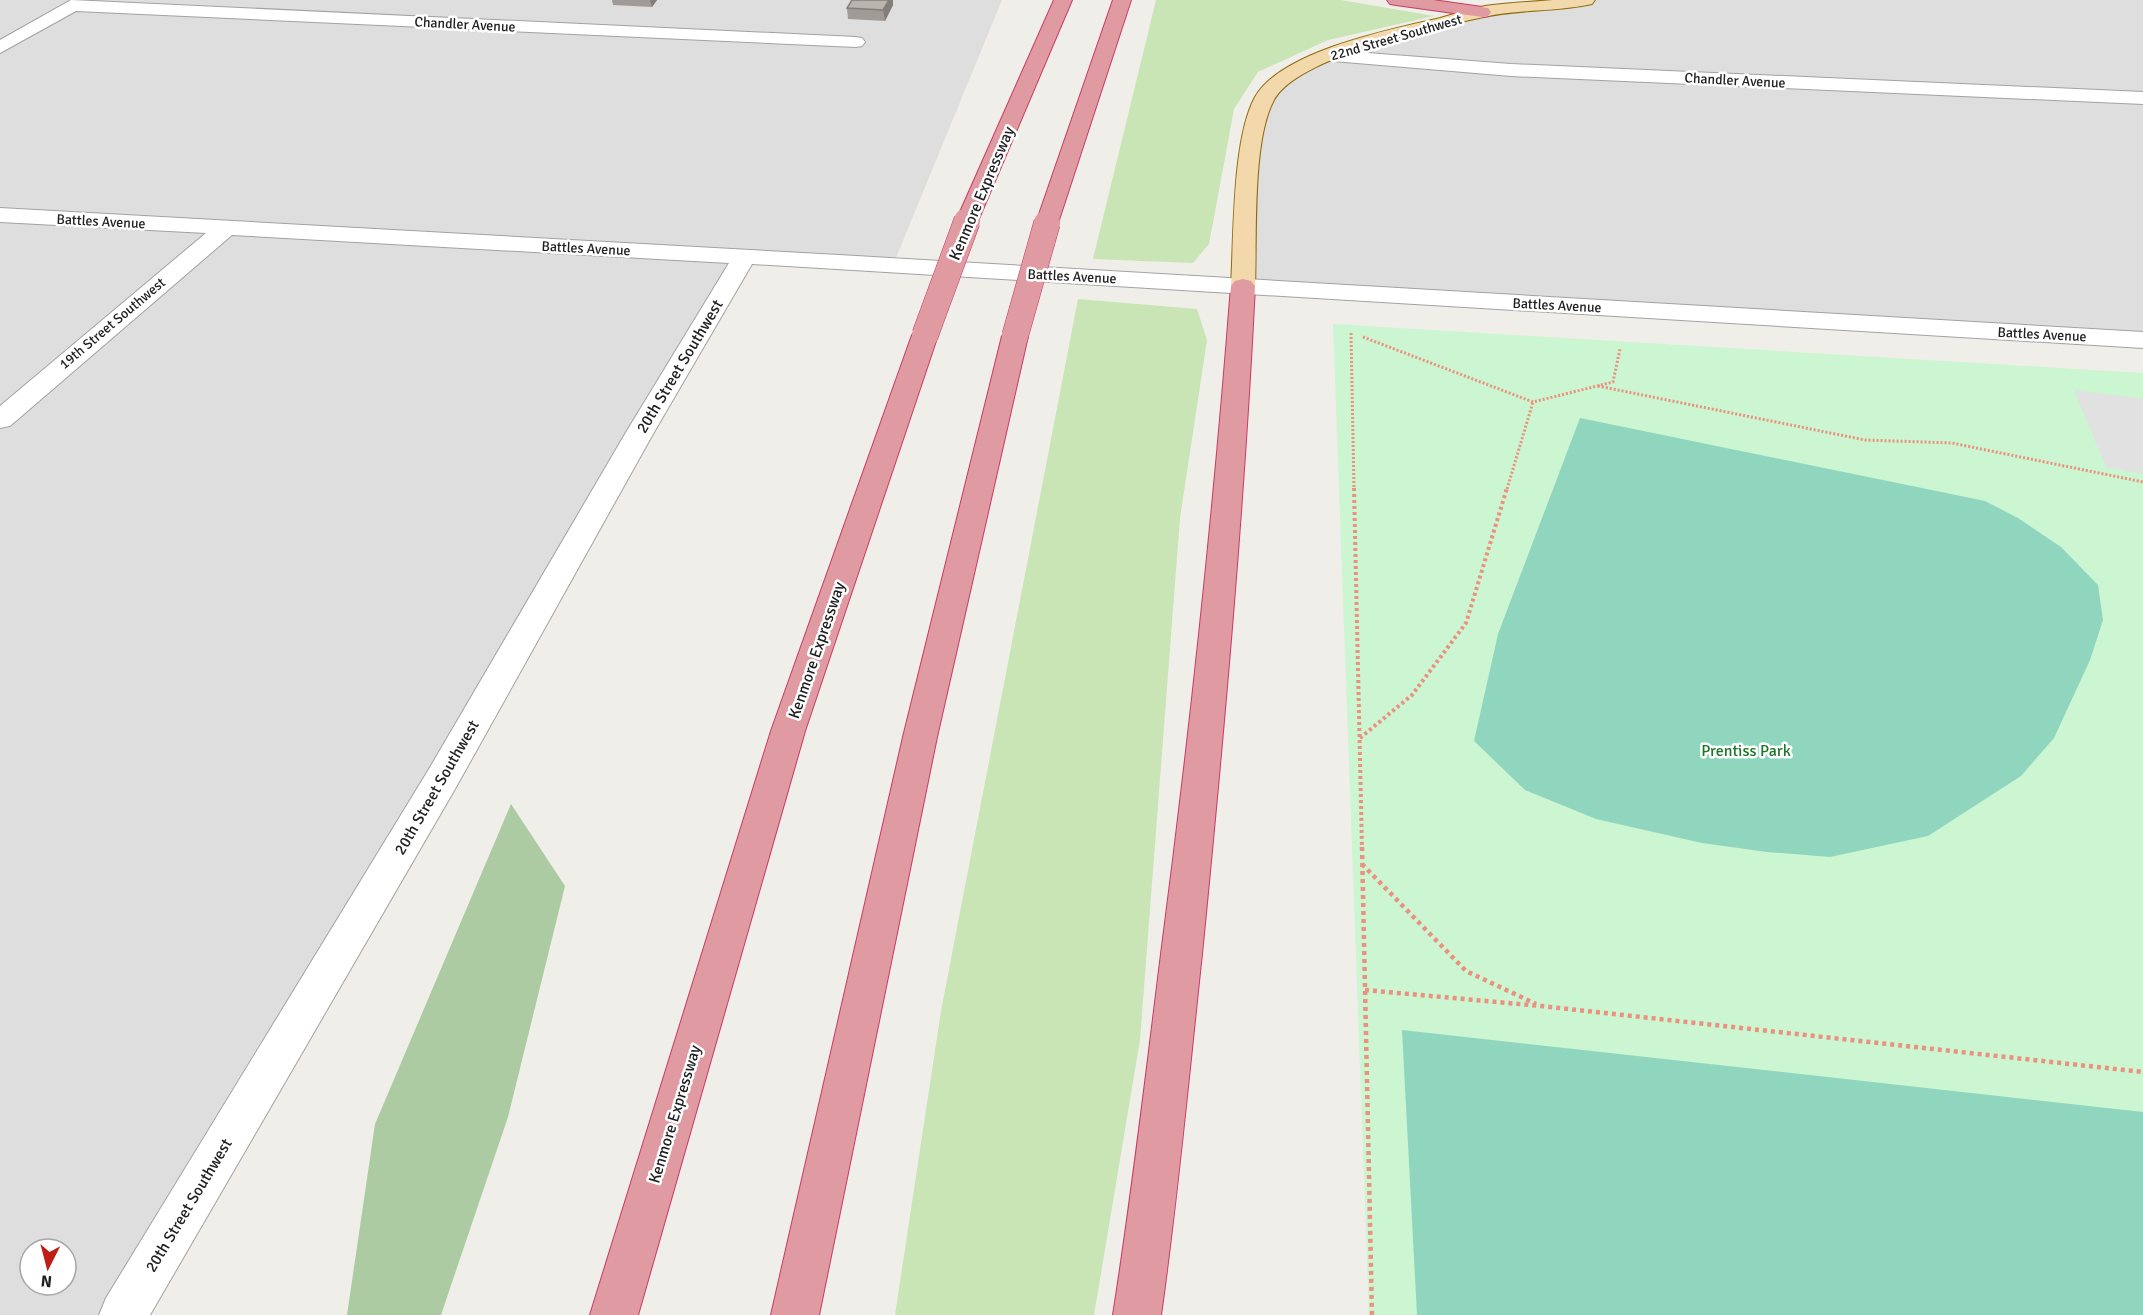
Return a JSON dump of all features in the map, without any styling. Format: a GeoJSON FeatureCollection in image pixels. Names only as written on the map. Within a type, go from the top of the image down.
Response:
{"type":"FeatureCollection","features":[{"type":"Feature","properties":{"kind":"highway"},"geometry":{"type":"LineString","coordinates":[[1045,44],[1054,0]]}},
{"type":"Feature","properties":{"kind":"highway","name":"Kenmore Expressway"},"geometry":{"type":"LineString","coordinates":[[614,1315],[788,731],[968,221],[1063,0]]}},
{"type":"Feature","properties":{"kind":"highway"},"geometry":{"type":"LineString","coordinates":[[795,1315],[920,737],[1015,336],[1047,223],[1122,0]]}},
{"type":"Feature","properties":{"kind":"highway"},"geometry":{"type":"LineString","coordinates":[[1396,0],[1482,12]]}},
{"type":"Feature","properties":{"kind":"highway"},"geometry":{"type":"LineString","coordinates":[[1137,1315],[1151,1219],[1197,819],[1233,464],[1243,286]]}},
{"type":"Feature","properties":{"kind":"main road","name":"22nd Street Southwest"},"geometry":{"type":"LineString","coordinates":[[1243,286],[1252,136],[1264,98],[1281,79],[1328,56],[1424,26],[1482,12],[1541,8],[1586,0]]}},
{"type":"Feature","properties":{"kind":"street","name":"Chandler Avenue"},"geometry":{"type":"LineString","coordinates":[[79,3],[398,21],[856,42]]}},
{"type":"Feature","properties":{"kind":"street"},"geometry":{"type":"LineString","coordinates":[[0,48],[79,3]]}},
{"type":"Feature","properties":{"kind":"street"},"geometry":{"type":"LineString","coordinates":[[398,21],[416,7]]}},
{"type":"Feature","properties":{"kind":"street","name":"Chandler Avenue"},"geometry":{"type":"LineString","coordinates":[[1328,56],[1511,70],[2143,98]]}},
{"type":"Feature","properties":{"kind":"street","name":"Battles Avenue"},"geometry":{"type":"LineString","coordinates":[[0,215],[744,256],[2143,340]]}},
{"type":"Feature","properties":{"kind":"street","name":"19th Street Southwest"},"geometry":{"type":"LineString","coordinates":[[0,420],[226,228]]}},
{"type":"Feature","properties":{"kind":"street","name":"20th Street Southwest"},"geometry":{"type":"LineString","coordinates":[[123,1315],[442,779],[639,434],[744,256]]}},
{"type":"Feature","properties":{"kind":"path"},"geometry":{"type":"LineString","coordinates":[[1341,292],[1351,333],[1372,1315]]}},
{"type":"Feature","properties":{"kind":"path"},"geometry":{"type":"LineString","coordinates":[[1351,333],[1533,402],[1613,382],[1622,336],[1611,308]]}},
{"type":"Feature","properties":{"kind":"path"},"geometry":{"type":"LineString","coordinates":[[1598,386],[1865,440],[1952,443],[2143,482]]}},
{"type":"Feature","properties":{"kind":"path"},"geometry":{"type":"LineString","coordinates":[[1360,738],[1412,695],[1466,623],[1533,402]]}},
{"type":"Feature","properties":{"kind":"path"},"geometry":{"type":"LineString","coordinates":[[1362,863],[1466,971],[1541,1006]]}},
{"type":"Feature","properties":{"kind":"path"},"geometry":{"type":"LineString","coordinates":[[1365,990],[1541,1006],[2143,1072]]}},
{"type":"Feature","properties":{"kind":"shaded area"},"geometry":{"type":"Polygon","coordinates":[[[0,0],[1002,0],[893,265],[744,257],[121,1315],[0,1315],[0,0]]]}},
{"type":"Feature","properties":{"kind":"shaded area"},"geometry":{"type":"Polygon","coordinates":[[[1586,0],[2143,0],[2143,337],[1243,286],[1264,97],[1311,63],[1424,26],[1586,0]]]}},
{"type":"Feature","properties":{"kind":"shaded area"},"geometry":{"type":"Polygon","coordinates":[[[2074,390],[2143,399],[2143,474],[2106,467],[2074,390]]]}},
{"type":"Feature","properties":{"kind":"green space"},"geometry":{"type":"Polygon","coordinates":[[[1156,0],[1341,0],[1434,16],[1328,40],[1258,72],[1234,109],[1209,244],[1193,263],[1093,259],[1156,0]]]}},
{"type":"Feature","properties":{"kind":"green space"},"geometry":{"type":"Polygon","coordinates":[[[1078,299],[1197,309],[1207,340],[1180,518],[1140,1040],[1094,1315],[895,1315],[941,1011],[1078,299]]]}},
{"type":"Feature","properties":{"kind":"green space","name":"Prentiss Park"},"geometry":{"type":"Polygon","coordinates":[[[1333,324],[2143,373],[2143,1315],[1369,1315],[1333,324]]]}},
{"type":"Feature","properties":{"kind":"green space"},"geometry":{"type":"Polygon","coordinates":[[[1580,418],[1985,501],[2018,518],[2061,547],[2098,585],[2103,620],[2090,660],[2054,738],[2021,776],[1928,836],[1830,857],[1767,852],[1702,843],[1596,819],[1525,790],[1474,741],[1498,634],[1580,418]]]}},
{"type":"Feature","properties":{"kind":"green space"},"geometry":{"type":"Polygon","coordinates":[[[511,804],[565,886],[508,1117],[441,1315],[347,1315],[375,1124],[511,804]]]}},
{"type":"Feature","properties":{"kind":"green space"},"geometry":{"type":"Polygon","coordinates":[[[1402,1030],[2143,1112],[2143,1315],[1417,1315],[1402,1030]]]}},
{"type":"Feature","properties":{"kind":"building"},"geometry":{"type":"Polygon","coordinates":[[[852,0],[889,0],[883,10],[847,8],[852,0]]]}}]}
